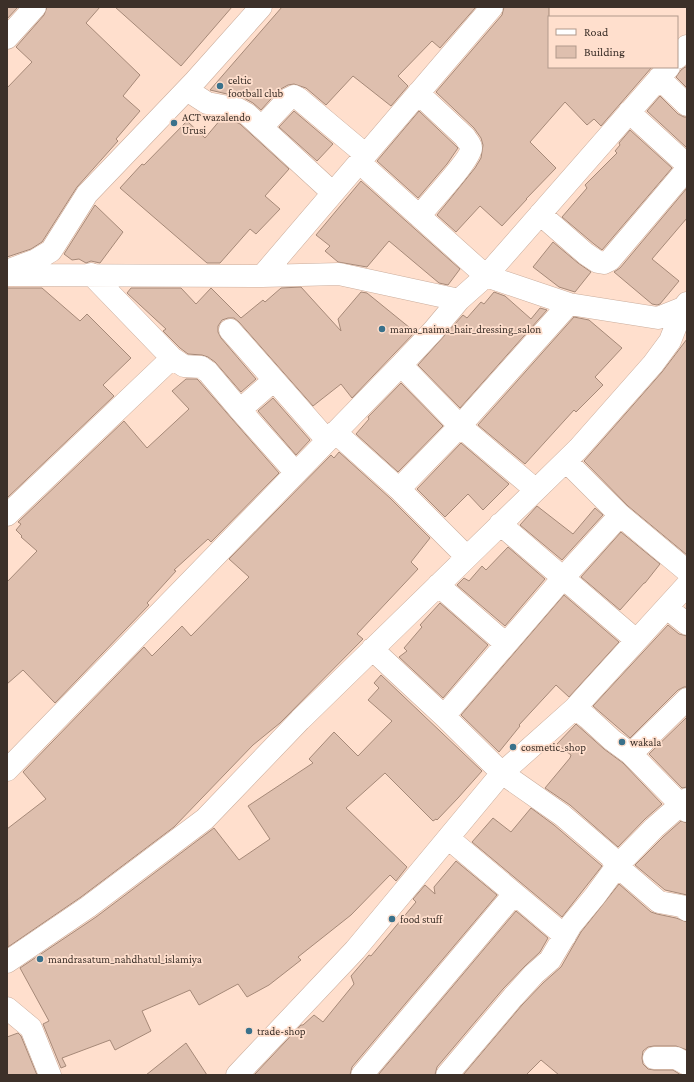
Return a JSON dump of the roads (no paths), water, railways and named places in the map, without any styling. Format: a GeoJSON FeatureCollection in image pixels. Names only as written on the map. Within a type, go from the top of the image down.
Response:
{"type":"FeatureCollection","features":[{"type":"Feature","properties":{"kind":"street"},"geometry":{"type":"LineString","coordinates":[[7,38],[35,7]]}},
{"type":"Feature","properties":{"kind":"street"},"geometry":{"type":"LineString","coordinates":[[7,271],[36,260],[51,251],[87,194],[187,90],[261,7]]}},
{"type":"Feature","properties":{"kind":"street"},"geometry":{"type":"LineString","coordinates":[[262,276],[492,7]]}},
{"type":"Feature","properties":{"kind":"street"},"geometry":{"type":"LineString","coordinates":[[678,57],[687,46]]}},
{"type":"Feature","properties":{"kind":"street"},"geometry":{"type":"LineString","coordinates":[[7,770],[433,331],[459,300],[486,276],[664,73],[687,105]]}},
{"type":"Feature","properties":{"kind":"street"},"geometry":{"type":"LineString","coordinates":[[187,90],[207,103],[238,109],[248,114],[333,193]]}},
{"type":"Feature","properties":{"kind":"street"},"geometry":{"type":"LineString","coordinates":[[418,93],[465,137],[471,148],[468,156],[461,166],[419,216]]}},
{"type":"Feature","properties":{"kind":"street"},"geometry":{"type":"LineString","coordinates":[[262,127],[288,99],[294,96],[298,98],[362,158],[419,216],[486,276],[569,304],[658,318],[686,307]]}},
{"type":"Feature","properties":{"kind":"street"},"geometry":{"type":"LineString","coordinates":[[629,112],[687,165]]}},
{"type":"Feature","properties":{"kind":"street"},"geometry":{"type":"LineString","coordinates":[[540,214],[586,254],[598,262],[604,262],[610,260],[687,169]]}},
{"type":"Feature","properties":{"kind":"street"},"geometry":{"type":"LineString","coordinates":[[91,274],[172,358],[184,366],[201,367],[208,372],[296,473]]}},
{"type":"Feature","properties":{"kind":"street"},"geometry":{"type":"LineString","coordinates":[[7,275],[91,274],[262,276],[339,274],[459,300]]}},
{"type":"Feature","properties":{"kind":"street"},"geometry":{"type":"LineString","coordinates":[[399,489],[460,426],[569,304]]}},
{"type":"Feature","properties":{"kind":"street"},"geometry":{"type":"LineString","coordinates":[[7,962],[88,907],[204,819],[300,720],[578,449],[662,352],[670,341],[686,307]]}},
{"type":"Feature","properties":{"kind":"street"},"geometry":{"type":"LineString","coordinates":[[230,330],[274,380],[331,436],[399,489],[467,557]]}},
{"type":"Feature","properties":{"kind":"street"},"geometry":{"type":"LineString","coordinates":[[7,515],[172,358]]}},
{"type":"Feature","properties":{"kind":"street"},"geometry":{"type":"LineString","coordinates":[[400,365],[460,426],[536,490]]}},
{"type":"Feature","properties":{"kind":"street"},"geometry":{"type":"LineString","coordinates":[[240,410],[274,380]]}},
{"type":"Feature","properties":{"kind":"street"},"geometry":{"type":"LineString","coordinates":[[566,461],[620,515],[687,571]]}},
{"type":"Feature","properties":{"kind":"street"},"geometry":{"type":"LineString","coordinates":[[444,716],[563,578],[620,515]]}},
{"type":"Feature","properties":{"kind":"street"},"geometry":{"type":"LineString","coordinates":[[500,524],[636,640]]}},
{"type":"Feature","properties":{"kind":"street"},"geometry":{"type":"LineString","coordinates":[[438,585],[506,644]]}},
{"type":"Feature","properties":{"kind":"street"},"geometry":{"type":"LineString","coordinates":[[237,1075],[355,950],[502,772],[575,708],[687,585]]}},
{"type":"Feature","properties":{"kind":"street"},"geometry":{"type":"LineString","coordinates":[[667,608],[687,624]]}},
{"type":"Feature","properties":{"kind":"street"},"geometry":{"type":"LineString","coordinates":[[372,650],[502,772],[562,815],[610,856],[617,866],[659,902],[681,906],[687,910]]}},
{"type":"Feature","properties":{"kind":"street"},"geometry":{"type":"LineString","coordinates":[[631,754],[687,698]]}},
{"type":"Feature","properties":{"kind":"street"},"geometry":{"type":"LineString","coordinates":[[447,1075],[513,997],[534,974],[550,960],[571,925],[596,896],[617,866],[654,828],[685,805],[631,754],[612,740],[575,708]]}},
{"type":"Feature","properties":{"kind":"street"},"geometry":{"type":"LineString","coordinates":[[448,838],[565,936]]}},
{"type":"Feature","properties":{"kind":"street"},"geometry":{"type":"LineString","coordinates":[[362,1075],[514,894]]}},
{"type":"Feature","properties":{"kind":"street"},"geometry":{"type":"LineString","coordinates":[[7,1008],[31,1028],[50,1075]]}},
{"type":"Feature","properties":{"kind":"street"},"geometry":{"type":"LineString","coordinates":[[654,1058],[676,1058],[687,1064]]}},
{"type":"Feature","properties":{"kind":"place","name":"celtic football club"},"geometry":{"type":"Point","coordinates":[220,86]}},
{"type":"Feature","properties":{"kind":"place","name":"ACT wazalendo Urusi"},"geometry":{"type":"Point","coordinates":[174,123]}},
{"type":"Feature","properties":{"kind":"place","name":"mama_naima_hair_dressing_salon"},"geometry":{"type":"Point","coordinates":[382,329]}},
{"type":"Feature","properties":{"kind":"place","name":"wakala"},"geometry":{"type":"Point","coordinates":[622,742]}},
{"type":"Feature","properties":{"kind":"place","name":"cosmetic_shop"},"geometry":{"type":"Point","coordinates":[513,747]}},
{"type":"Feature","properties":{"kind":"place","name":"food stuff"},"geometry":{"type":"Point","coordinates":[392,919]}},
{"type":"Feature","properties":{"kind":"place","name":"mandrasatum_nahdhatul_islamiya"},"geometry":{"type":"Point","coordinates":[40,959]}},
{"type":"Feature","properties":{"kind":"place","name":"trade-shop"},"geometry":{"type":"Point","coordinates":[249,1031]}}]}
